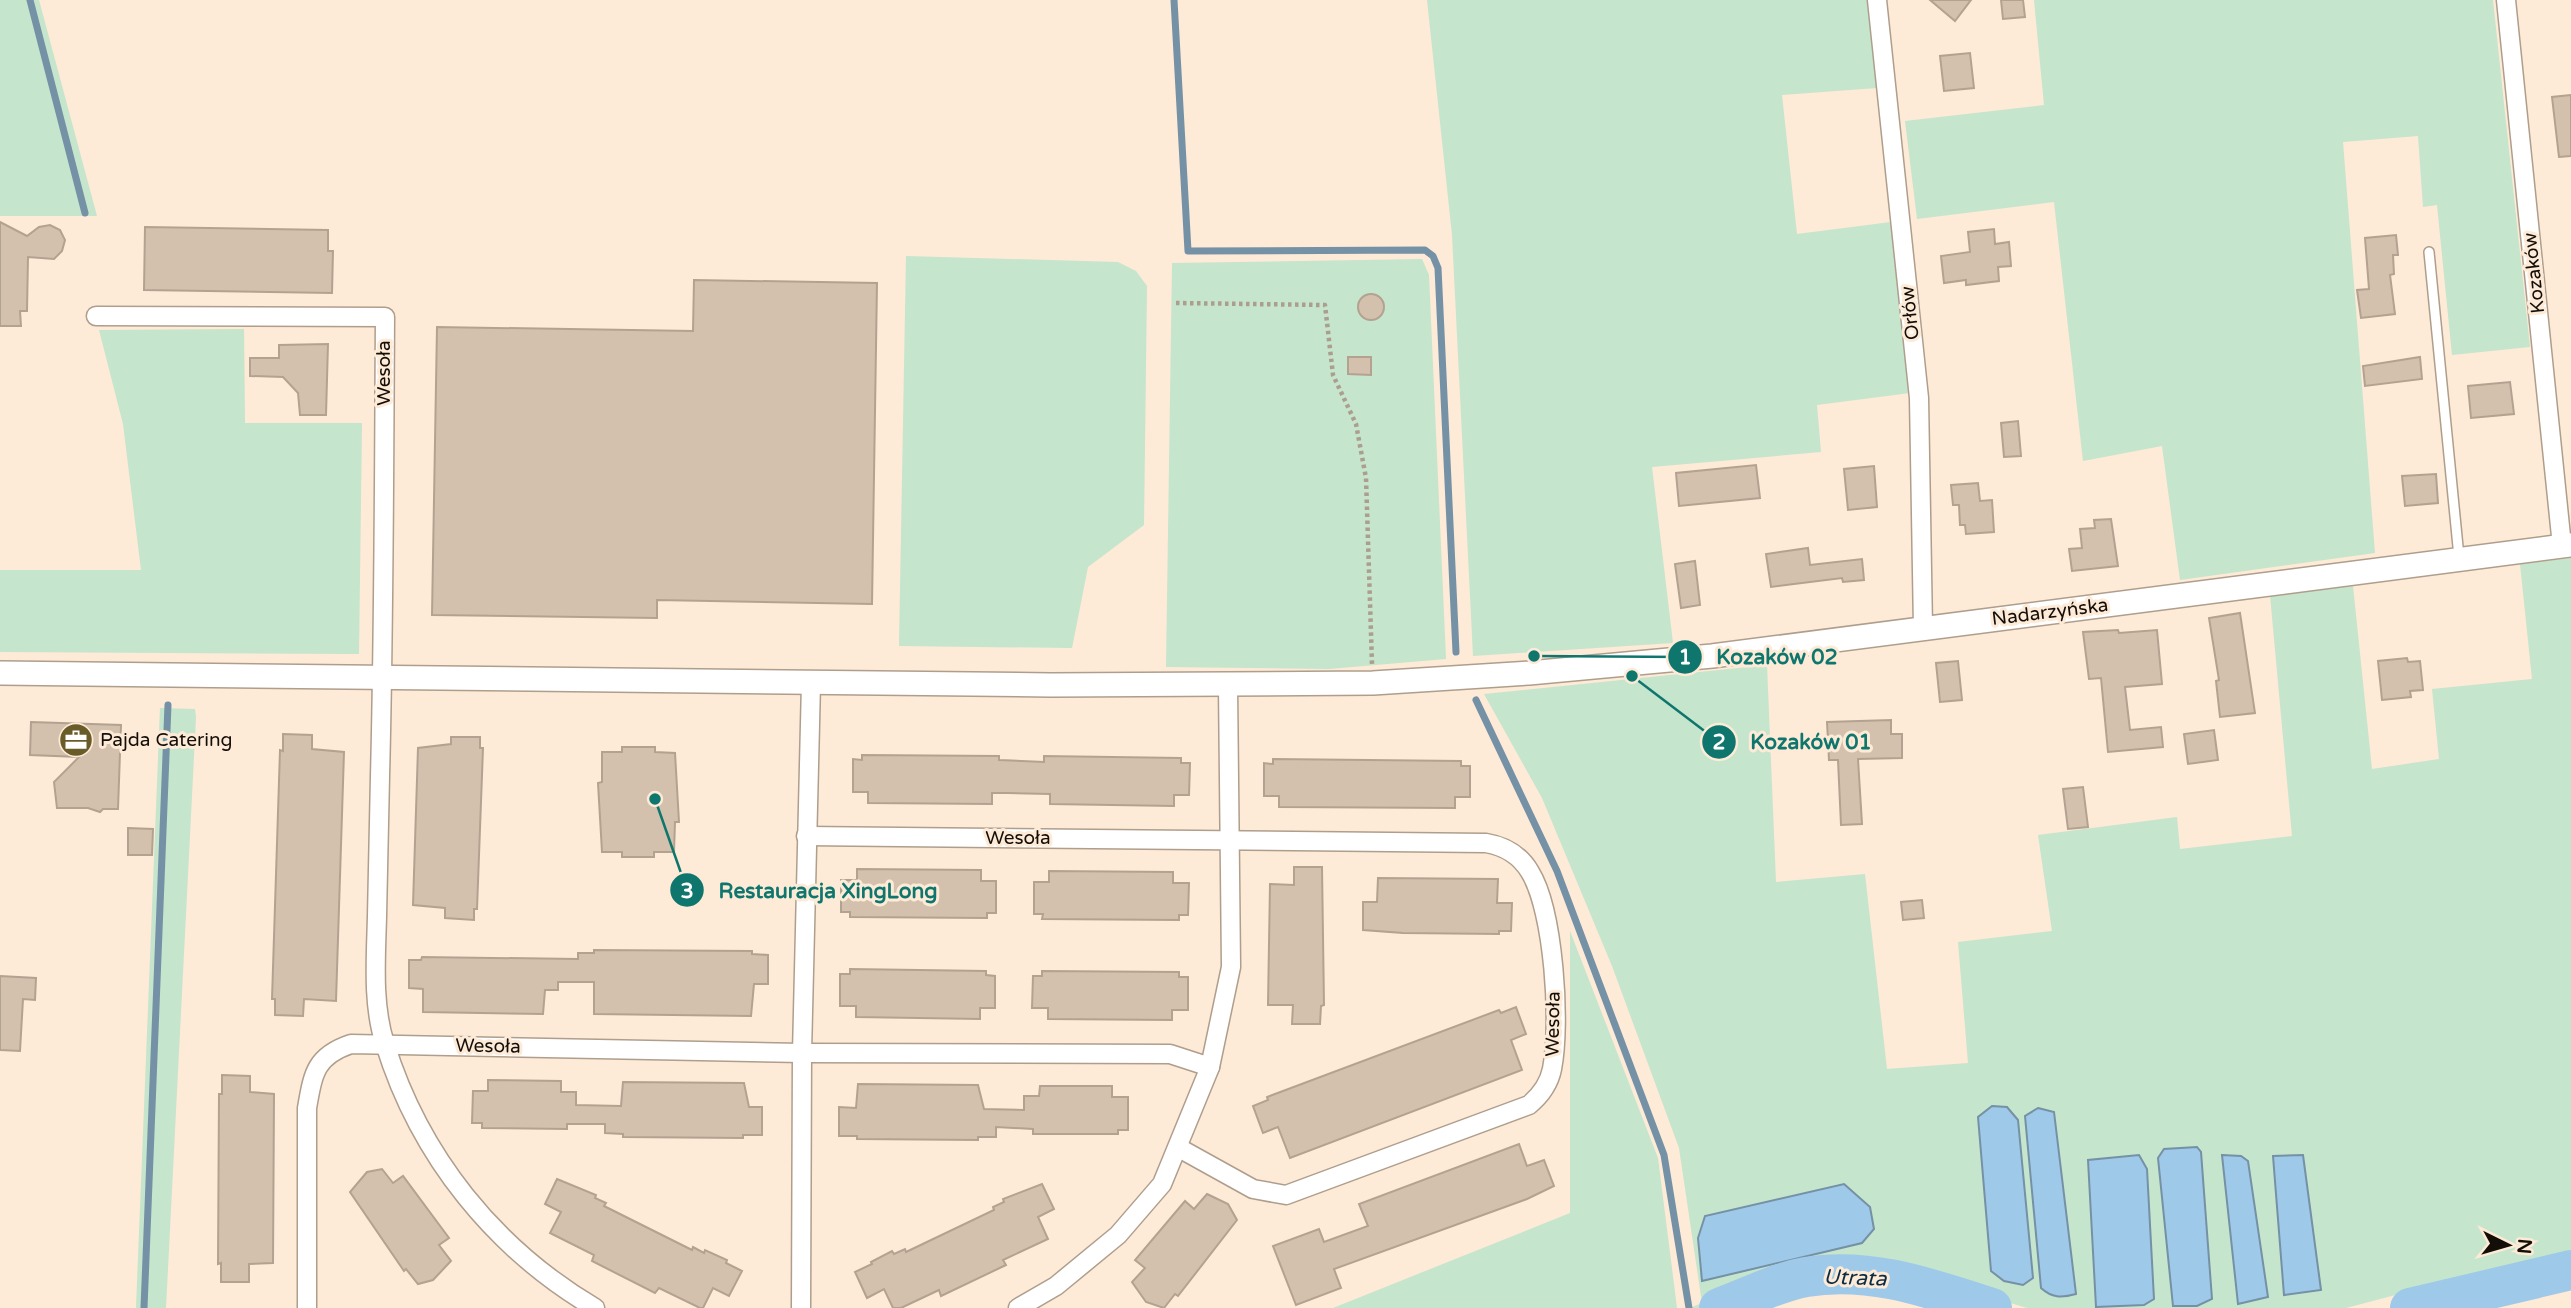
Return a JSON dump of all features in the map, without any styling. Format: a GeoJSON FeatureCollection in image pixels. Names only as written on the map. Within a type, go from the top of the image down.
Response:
{"type":"FeatureCollection","features":[{"type":"Feature","properties":{"kind":"street","name":"Orłów"},"geometry":{"type":"LineString","coordinates":[[1877,0],[1919,398],[1923,628]]}},
{"type":"Feature","properties":{"kind":"street","name":"Kozaków"},"geometry":{"type":"LineString","coordinates":[[2506,0],[2567,546]]}},
{"type":"Feature","properties":{"kind":"street","name":"Wesoła"},"geometry":{"type":"LineString","coordinates":[[96,316],[385,317],[383,676],[376,947],[376,997],[385,1044],[425,1135],[469,1202],[522,1258],[595,1308]]}},
{"type":"Feature","properties":{"kind":"street","name":"Nadarzyńska"},"geometry":{"type":"LineString","coordinates":[[1373,682],[1529,673],[1712,656],[2567,546]]}},
{"type":"Feature","properties":{"kind":"street"},"geometry":{"type":"LineString","coordinates":[[0,673],[1228,686],[1373,682]]}},
{"type":"Feature","properties":{"kind":"street"},"geometry":{"type":"LineString","coordinates":[[801,1308],[802,1053],[811,683]]}},
{"type":"Feature","properties":{"kind":"street"},"geometry":{"type":"LineString","coordinates":[[1018,1308],[1056,1286],[1118,1235],[1162,1185],[1210,1067],[1231,967],[1228,686]]}},
{"type":"Feature","properties":{"kind":"street","name":"Wesoła"},"geometry":{"type":"LineString","coordinates":[[806,836],[1486,843],[1501,846],[1516,855],[1530,872],[1549,931],[1553,967],[1552,1071],[1546,1087],[1529,1105],[1286,1195],[1253,1189],[1179,1148]]}},
{"type":"Feature","properties":{"kind":"street","name":"Wesoła"},"geometry":{"type":"LineString","coordinates":[[307,1308],[307,1108],[311,1084],[322,1060],[335,1050],[351,1044],[802,1053],[1170,1054],[1210,1067]]}},
{"type":"Feature","properties":{"kind":"lane"},"geometry":{"type":"LineString","coordinates":[[2429,252],[2459,559]]}},
{"type":"Feature","properties":{"kind":"path"},"geometry":{"type":"LineString","coordinates":[[1176,303],[1325,305],[1333,375],[1356,424],[1366,478],[1373,682]]}},
{"type":"Feature","properties":{"kind":"green space"},"geometry":{"type":"Polygon","coordinates":[[[0,0],[39,0],[97,216],[0,216],[0,0]]]}},
{"type":"Feature","properties":{"kind":"green space"},"geometry":{"type":"Polygon","coordinates":[[[1427,0],[1867,0],[1877,88],[1782,95],[1797,234],[1891,222],[1910,393],[1817,405],[1821,452],[1652,467],[1673,643],[1473,656],[1452,235],[1427,0]]]}},
{"type":"Feature","properties":{"kind":"green space"},"geometry":{"type":"Polygon","coordinates":[[[2034,0],[2493,0],[2530,347],[2452,355],[2437,205],[2423,207],[2418,136],[2343,142],[2375,553],[2180,580],[2162,446],[2083,461],[2054,202],[1917,219],[1905,121],[2044,105],[2034,0]]]}},
{"type":"Feature","properties":{"kind":"green space"},"geometry":{"type":"Polygon","coordinates":[[[906,256],[1118,262],[1136,271],[1147,286],[1144,525],[1088,567],[1072,648],[899,646],[906,256]]]}},
{"type":"Feature","properties":{"kind":"green space"},"geometry":{"type":"Polygon","coordinates":[[[1422,259],[1429,275],[1446,659],[1329,669],[1166,667],[1172,263],[1422,259]]]}},
{"type":"Feature","properties":{"kind":"green space"},"geometry":{"type":"Polygon","coordinates":[[[244,329],[245,423],[362,423],[359,654],[0,652],[0,570],[141,570],[123,424],[99,330],[244,329]]]}},
{"type":"Feature","properties":{"kind":"green space"},"geometry":{"type":"Polygon","coordinates":[[[2571,558],[2571,1254],[2487,1271],[2346,1308],[2027,1308],[1905,1271],[1821,1263],[1774,1274],[1702,1303],[1679,1148],[1612,966],[1542,798],[1484,694],[1767,665],[1776,882],[1865,874],[1887,1069],[1968,1063],[1958,942],[2052,931],[2038,835],[2177,817],[2180,849],[2292,836],[2270,595],[2353,586],[2372,769],[2439,759],[2432,689],[2532,679],[2520,564],[2571,558]]]}},
{"type":"Feature","properties":{"kind":"green space"},"geometry":{"type":"Polygon","coordinates":[[[160,708],[195,709],[196,717],[166,1308],[136,1308],[160,708]]]}},
{"type":"Feature","properties":{"kind":"green space"},"geometry":{"type":"Polygon","coordinates":[[[1570,931],[1658,1158],[1677,1308],[1333,1308],[1570,1213],[1570,931]]]}},
{"type":"Feature","properties":{"kind":"water"},"geometry":{"type":"Polygon","coordinates":[[[1992,1106],[2007,1107],[2018,1120],[2033,1278],[2023,1285],[2004,1281],[1991,1271],[1978,1117],[1992,1106]]]}},
{"type":"Feature","properties":{"kind":"water"},"geometry":{"type":"Polygon","coordinates":[[[2038,1108],[2054,1112],[2076,1294],[2066,1296],[2053,1295],[2041,1288],[2025,1116],[2038,1108]]]}},
{"type":"Feature","properties":{"kind":"water"},"geometry":{"type":"Polygon","coordinates":[[[2197,1147],[2201,1152],[2212,1299],[2197,1306],[2173,1306],[2158,1158],[2164,1149],[2197,1147]]]}},
{"type":"Feature","properties":{"kind":"water"},"geometry":{"type":"Polygon","coordinates":[[[2139,1155],[2147,1169],[2154,1299],[2144,1305],[2096,1307],[2088,1160],[2139,1155]]]}},
{"type":"Feature","properties":{"kind":"water"},"geometry":{"type":"Polygon","coordinates":[[[2222,1155],[2241,1156],[2248,1161],[2268,1297],[2238,1304],[2222,1155]]]}},
{"type":"Feature","properties":{"kind":"water"},"geometry":{"type":"Polygon","coordinates":[[[2303,1155],[2321,1290],[2284,1295],[2273,1156],[2303,1155]]]}},
{"type":"Feature","properties":{"kind":"water"},"geometry":{"type":"Polygon","coordinates":[[[1844,1184],[1870,1207],[1874,1229],[1862,1243],[1702,1281],[1698,1238],[1705,1216],[1844,1184]]]}},
{"type":"Feature","properties":{"kind":"building"},"geometry":{"type":"Polygon","coordinates":[[[1930,0],[1971,0],[1955,21],[1930,0]]]}},
{"type":"Feature","properties":{"kind":"building"},"geometry":{"type":"Polygon","coordinates":[[[2001,0],[2023,0],[2025,17],[2003,19],[2001,0]]]}},
{"type":"Feature","properties":{"kind":"building"},"geometry":{"type":"Polygon","coordinates":[[[1970,53],[1974,88],[1944,91],[1940,56],[1970,53]]]}},
{"type":"Feature","properties":{"kind":"building"},"geometry":{"type":"Polygon","coordinates":[[[2571,95],[2571,156],[2559,157],[2552,97],[2571,95]]]}},
{"type":"Feature","properties":{"kind":"building"},"geometry":{"type":"Polygon","coordinates":[[[0,222],[27,236],[39,227],[50,225],[60,230],[65,240],[62,251],[54,259],[28,257],[27,311],[20,311],[21,326],[0,326],[0,222]]]}},
{"type":"Feature","properties":{"kind":"building"},"geometry":{"type":"Polygon","coordinates":[[[145,227],[328,230],[328,251],[333,251],[332,293],[144,290],[145,227]]]}},
{"type":"Feature","properties":{"kind":"building"},"geometry":{"type":"Polygon","coordinates":[[[1994,229],[1995,244],[2009,242],[2011,266],[1998,267],[1999,281],[1966,285],[1966,280],[1944,283],[1941,256],[1970,252],[1968,232],[1994,229]]]}},
{"type":"Feature","properties":{"kind":"building"},"geometry":{"type":"Polygon","coordinates":[[[2396,235],[2398,255],[2393,255],[2394,274],[2390,275],[2395,314],[2361,318],[2357,290],[2369,289],[2365,238],[2396,235]]]}},
{"type":"Feature","properties":{"kind":"building"},"geometry":{"type":"Polygon","coordinates":[[[694,280],[877,283],[872,604],[657,600],[657,618],[432,615],[437,327],[693,331],[694,280]]]}},
{"type":"Feature","properties":{"kind":"building"},"geometry":{"type":"Polygon","coordinates":[[[1371,294],[1380,298],[1384,307],[1380,316],[1371,320],[1362,316],[1358,307],[1362,298],[1371,294]]]}},
{"type":"Feature","properties":{"kind":"building"},"geometry":{"type":"Polygon","coordinates":[[[328,344],[326,415],[300,415],[298,393],[283,377],[250,376],[250,358],[279,358],[279,345],[328,344]]]}},
{"type":"Feature","properties":{"kind":"building"},"geometry":{"type":"Polygon","coordinates":[[[1348,357],[1371,357],[1371,375],[1348,374],[1348,357]]]}},
{"type":"Feature","properties":{"kind":"building"},"geometry":{"type":"Polygon","coordinates":[[[2420,357],[2422,379],[2365,386],[2363,366],[2420,357]]]}},
{"type":"Feature","properties":{"kind":"building"},"geometry":{"type":"Polygon","coordinates":[[[2510,382],[2514,414],[2471,418],[2468,386],[2510,382]]]}},
{"type":"Feature","properties":{"kind":"building"},"geometry":{"type":"Polygon","coordinates":[[[2018,421],[2021,456],[2004,457],[2001,423],[2018,421]]]}},
{"type":"Feature","properties":{"kind":"building"},"geometry":{"type":"Polygon","coordinates":[[[1756,465],[1760,498],[1679,506],[1676,473],[1756,465]]]}},
{"type":"Feature","properties":{"kind":"building"},"geometry":{"type":"Polygon","coordinates":[[[1874,466],[1877,507],[1848,510],[1844,469],[1874,466]]]}},
{"type":"Feature","properties":{"kind":"building"},"geometry":{"type":"Polygon","coordinates":[[[2436,474],[2438,503],[2405,506],[2402,476],[2436,474]]]}},
{"type":"Feature","properties":{"kind":"building"},"geometry":{"type":"Polygon","coordinates":[[[1978,483],[1980,501],[1992,500],[1994,532],[1966,534],[1965,525],[1960,525],[1959,505],[1953,505],[1951,485],[1978,483]]]}},
{"type":"Feature","properties":{"kind":"building"},"geometry":{"type":"Polygon","coordinates":[[[2111,519],[2118,566],[2072,571],[2069,549],[2082,548],[2080,529],[2095,528],[2094,520],[2111,519]]]}},
{"type":"Feature","properties":{"kind":"building"},"geometry":{"type":"Polygon","coordinates":[[[1808,548],[1810,565],[1862,559],[1864,580],[1843,582],[1842,578],[1771,587],[1766,554],[1808,548]]]}},
{"type":"Feature","properties":{"kind":"building"},"geometry":{"type":"Polygon","coordinates":[[[1695,561],[1700,605],[1681,608],[1675,564],[1695,561]]]}},
{"type":"Feature","properties":{"kind":"building"},"geometry":{"type":"Polygon","coordinates":[[[2240,613],[2255,713],[2220,717],[2216,681],[2219,680],[2209,618],[2240,613]]]}},
{"type":"Feature","properties":{"kind":"building"},"geometry":{"type":"Polygon","coordinates":[[[2118,630],[2119,633],[2157,630],[2162,684],[2125,687],[2130,730],[2161,727],[2163,747],[2108,752],[2101,678],[2089,679],[2083,632],[2118,630]]]}},
{"type":"Feature","properties":{"kind":"building"},"geometry":{"type":"Polygon","coordinates":[[[2407,658],[2408,662],[2420,661],[2423,690],[2410,691],[2411,697],[2382,700],[2378,661],[2407,658]]]}},
{"type":"Feature","properties":{"kind":"building"},"geometry":{"type":"Polygon","coordinates":[[[1958,661],[1962,700],[1940,702],[1936,663],[1958,661]]]}},
{"type":"Feature","properties":{"kind":"building"},"geometry":{"type":"Polygon","coordinates":[[[1891,720],[1891,734],[1902,734],[1902,758],[1858,759],[1862,824],[1841,825],[1838,760],[1829,760],[1827,722],[1891,720]]]}},
{"type":"Feature","properties":{"kind":"building"},"geometry":{"type":"Polygon","coordinates":[[[31,722],[121,725],[118,809],[103,809],[100,812],[88,808],[57,808],[54,782],[79,757],[30,755],[31,722]]]}},
{"type":"Feature","properties":{"kind":"building"},"geometry":{"type":"Polygon","coordinates":[[[2214,730],[2218,760],[2188,764],[2184,734],[2214,730]]]}},
{"type":"Feature","properties":{"kind":"building"},"geometry":{"type":"Polygon","coordinates":[[[283,734],[312,735],[312,749],[344,752],[336,1001],[304,999],[303,1016],[275,1015],[275,999],[272,999],[280,750],[283,751],[283,734]]]}},
{"type":"Feature","properties":{"kind":"building"},"geometry":{"type":"Polygon","coordinates":[[[451,737],[480,737],[480,748],[483,748],[477,909],[474,909],[474,920],[445,918],[445,908],[413,905],[418,748],[451,744],[451,737]]]}},
{"type":"Feature","properties":{"kind":"building"},"geometry":{"type":"Polygon","coordinates":[[[622,747],[655,747],[655,752],[675,753],[679,822],[675,822],[674,852],[654,852],[654,857],[622,857],[622,852],[602,852],[598,783],[602,782],[602,752],[622,752],[622,747]]]}},
{"type":"Feature","properties":{"kind":"building"},"geometry":{"type":"Polygon","coordinates":[[[862,755],[999,756],[999,760],[1044,762],[1044,756],[1181,758],[1181,763],[1190,763],[1189,795],[1174,795],[1174,806],[1050,804],[1050,794],[1008,793],[992,793],[992,804],[868,803],[868,792],[853,792],[853,759],[862,760],[862,755]]]}},
{"type":"Feature","properties":{"kind":"building"},"geometry":{"type":"Polygon","coordinates":[[[1273,759],[1461,761],[1461,766],[1470,766],[1470,797],[1455,797],[1455,808],[1279,807],[1279,796],[1264,796],[1264,763],[1273,764],[1273,759]]]}},
{"type":"Feature","properties":{"kind":"building"},"geometry":{"type":"Polygon","coordinates":[[[2083,787],[2088,827],[2068,829],[2063,789],[2083,787]]]}},
{"type":"Feature","properties":{"kind":"building"},"geometry":{"type":"Polygon","coordinates":[[[128,828],[153,829],[152,855],[128,855],[128,828]]]}},
{"type":"Feature","properties":{"kind":"building"},"geometry":{"type":"Polygon","coordinates":[[[1294,867],[1322,867],[1324,1005],[1321,1006],[1320,1024],[1292,1024],[1293,1005],[1268,1005],[1270,884],[1294,885],[1294,867]]]}},
{"type":"Feature","properties":{"kind":"building"},"geometry":{"type":"Polygon","coordinates":[[[857,869],[981,870],[981,881],[996,881],[996,913],[987,913],[987,918],[850,917],[850,912],[841,912],[841,880],[857,880],[857,869]]]}},
{"type":"Feature","properties":{"kind":"building"},"geometry":{"type":"Polygon","coordinates":[[[1049,871],[1173,872],[1173,883],[1189,883],[1188,915],[1179,915],[1179,920],[1042,919],[1043,914],[1034,914],[1034,882],[1049,882],[1049,871]]]}},
{"type":"Feature","properties":{"kind":"building"},"geometry":{"type":"Polygon","coordinates":[[[1378,878],[1498,879],[1497,903],[1512,903],[1511,931],[1499,931],[1499,934],[1363,930],[1363,902],[1377,902],[1378,878]]]}},
{"type":"Feature","properties":{"kind":"building"},"geometry":{"type":"Polygon","coordinates":[[[1922,900],[1924,918],[1903,920],[1901,902],[1922,900]]]}},
{"type":"Feature","properties":{"kind":"building"},"geometry":{"type":"Polygon","coordinates":[[[594,950],[752,951],[752,954],[768,955],[768,984],[754,984],[751,1016],[594,1014],[594,982],[558,982],[558,990],[545,990],[543,1014],[423,1012],[423,989],[409,988],[409,960],[421,960],[422,957],[578,959],[578,953],[594,953],[594,950]]]}},
{"type":"Feature","properties":{"kind":"building"},"geometry":{"type":"Polygon","coordinates":[[[850,969],[986,971],[986,975],[995,976],[995,1008],[980,1008],[980,1019],[856,1017],[856,1006],[840,1006],[840,974],[850,974],[850,969]]]}},
{"type":"Feature","properties":{"kind":"building"},"geometry":{"type":"Polygon","coordinates":[[[1042,971],[1179,972],[1179,977],[1188,977],[1188,1010],[1172,1010],[1172,1020],[1048,1019],[1048,1008],[1032,1008],[1033,976],[1042,976],[1042,971]]]}},
{"type":"Feature","properties":{"kind":"building"},"geometry":{"type":"Polygon","coordinates":[[[0,976],[36,978],[35,1000],[23,999],[20,1051],[0,1050],[0,976]]]}},
{"type":"Feature","properties":{"kind":"building"},"geometry":{"type":"Polygon","coordinates":[[[1516,1007],[1526,1034],[1511,1040],[1522,1070],[1290,1158],[1278,1127],[1263,1133],[1253,1106],[1268,1100],[1267,1097],[1499,1010],[1501,1013],[1516,1007]]]}},
{"type":"Feature","properties":{"kind":"building"},"geometry":{"type":"Polygon","coordinates":[[[222,1075],[250,1076],[250,1092],[274,1094],[273,1263],[249,1264],[249,1282],[221,1282],[221,1263],[218,1264],[219,1094],[222,1094],[222,1075]]]}},
{"type":"Feature","properties":{"kind":"building"},"geometry":{"type":"Polygon","coordinates":[[[488,1080],[561,1081],[561,1092],[576,1092],[576,1105],[621,1106],[623,1082],[744,1083],[749,1107],[762,1107],[762,1135],[743,1135],[743,1138],[623,1137],[623,1134],[605,1133],[605,1124],[567,1124],[567,1129],[482,1128],[482,1123],[472,1123],[473,1091],[488,1091],[488,1080]]]}},
{"type":"Feature","properties":{"kind":"building"},"geometry":{"type":"Polygon","coordinates":[[[858,1084],[978,1085],[984,1109],[1024,1110],[1024,1096],[1039,1096],[1040,1086],[1112,1086],[1112,1097],[1128,1097],[1128,1130],[1118,1130],[1118,1134],[1033,1134],[1033,1129],[996,1127],[996,1137],[978,1137],[978,1140],[857,1139],[857,1136],[839,1136],[839,1107],[856,1108],[858,1084]]]}},
{"type":"Feature","properties":{"kind":"building"},"geometry":{"type":"Polygon","coordinates":[[[1519,1144],[1527,1166],[1544,1160],[1554,1186],[1527,1199],[1334,1269],[1341,1288],[1296,1305],[1273,1246],[1319,1229],[1324,1242],[1368,1226],[1359,1204],[1519,1144]]]}},
{"type":"Feature","properties":{"kind":"building"},"geometry":{"type":"Polygon","coordinates":[[[382,1169],[393,1183],[403,1176],[449,1238],[439,1245],[451,1261],[433,1280],[418,1284],[406,1269],[404,1271],[350,1192],[367,1172],[382,1169]]]}},
{"type":"Feature","properties":{"kind":"building"},"geometry":{"type":"Polygon","coordinates":[[[557,1179],[596,1195],[595,1198],[606,1203],[604,1206],[692,1250],[693,1247],[704,1253],[705,1250],[727,1260],[726,1263],[742,1271],[729,1296],[713,1288],[703,1308],[700,1308],[659,1288],[655,1293],[592,1261],[594,1255],[550,1233],[561,1212],[545,1204],[557,1179]]]}},
{"type":"Feature","properties":{"kind":"building"},"geometry":{"type":"Polygon","coordinates":[[[1042,1184],[1054,1209],[1038,1217],[1048,1239],[1003,1260],[1006,1265],[941,1296],[939,1290],[901,1308],[893,1308],[884,1289],[867,1298],[855,1272],[892,1251],[894,1254],[905,1249],[906,1252],[994,1210],[993,1207],[1004,1202],[1003,1199],[1042,1184]]]}},
{"type":"Feature","properties":{"kind":"building"},"geometry":{"type":"Polygon","coordinates":[[[1207,1194],[1228,1204],[1237,1220],[1178,1296],[1175,1294],[1164,1308],[1146,1302],[1132,1282],[1145,1268],[1135,1260],[1185,1201],[1194,1209],[1207,1194]]]}},
{"type":"Feature","properties":{"kind":"waterway"},"geometry":{"type":"LineString","coordinates":[[30,0],[85,213]]}},
{"type":"Feature","properties":{"kind":"waterway"},"geometry":{"type":"LineString","coordinates":[[1174,0],[1188,251],[1425,250],[1433,256],[1438,268],[1456,652]]}},
{"type":"Feature","properties":{"kind":"waterway"},"geometry":{"type":"LineString","coordinates":[[1476,700],[1557,871],[1664,1155],[1689,1308]]}},
{"type":"Feature","properties":{"kind":"waterway"},"geometry":{"type":"LineString","coordinates":[[144,1308],[168,705]]}},
{"type":"Feature","properties":{"kind":"waterway","name":"Utrata"},"geometry":{"type":"LineString","coordinates":[[2410,1308],[2571,1270]]}},
{"type":"Feature","properties":{"kind":"waterway","name":"Utrata"},"geometry":{"type":"LineString","coordinates":[[1719,1308],[1784,1283],[1830,1274],[1901,1281],[1992,1308]]}},
{"type":"Feature","properties":{"kind":"place","name":"Kozaków 02"},"geometry":{"type":"Point","coordinates":[1534,656]}},
{"type":"Feature","properties":{"kind":"place","name":"Kozaków 01"},"geometry":{"type":"Point","coordinates":[1632,676]}},
{"type":"Feature","properties":{"kind":"place","name":"Pajda Catering"},"geometry":{"type":"Point","coordinates":[76,740]}},
{"type":"Feature","properties":{"kind":"place","name":"Restauracja XingLong"},"geometry":{"type":"Point","coordinates":[655,799]}}]}
